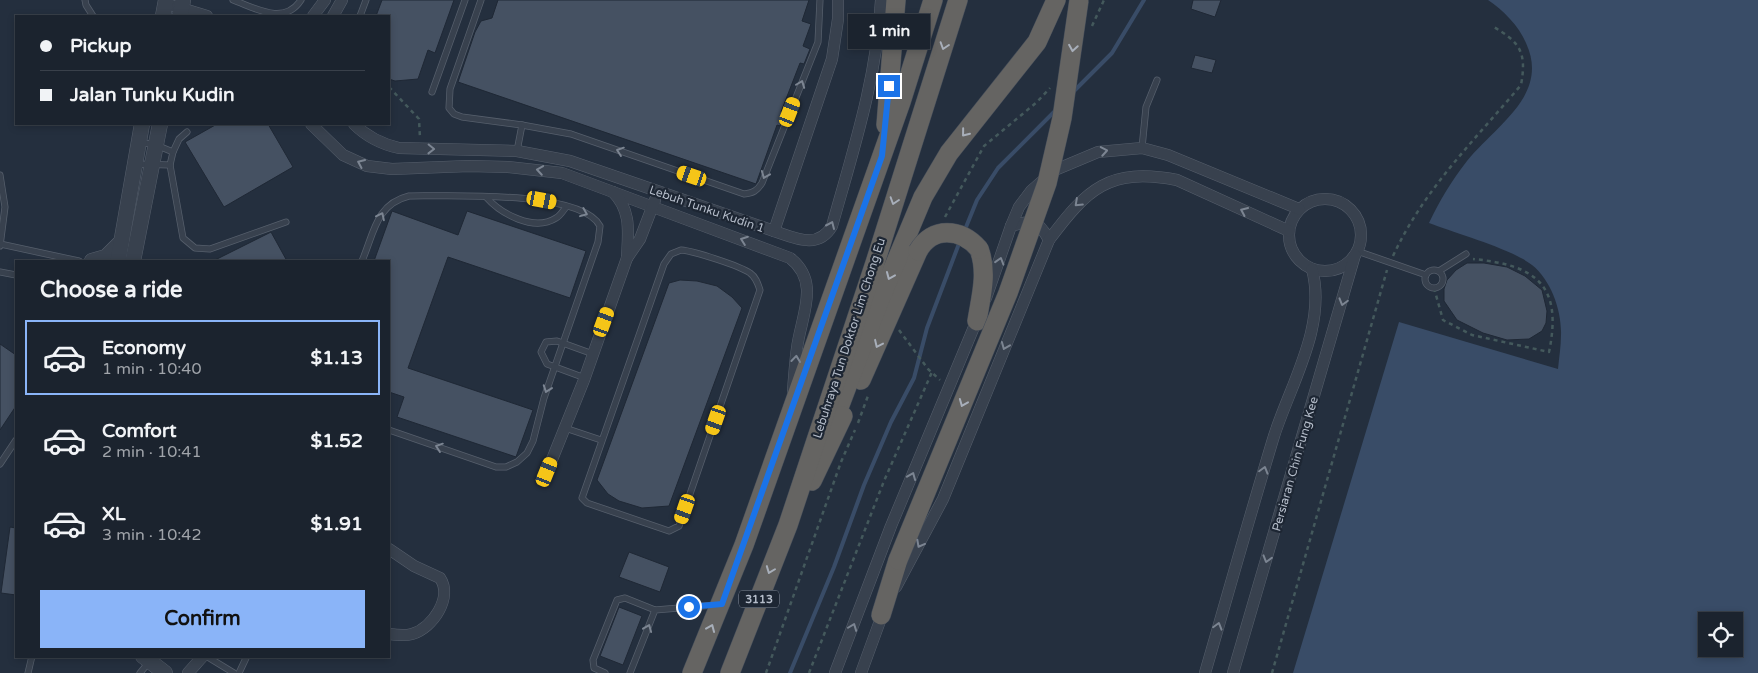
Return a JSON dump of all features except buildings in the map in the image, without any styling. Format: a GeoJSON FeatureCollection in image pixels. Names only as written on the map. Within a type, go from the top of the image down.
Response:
{"type":"FeatureCollection","features":[{"type":"Feature","properties":{"kind":"highway"},"geometry":{"type":"LineString","coordinates":[[882,156],[896,0]]}},
{"type":"Feature","properties":{"kind":"highway","name":"3113"},"geometry":{"type":"LineString","coordinates":[[692,673],[722,604],[882,156],[933,0]]}},
{"type":"Feature","properties":{"kind":"highway","name":"Lebuhraya Tun Doktor Lim Chong Eu"},"geometry":{"type":"LineString","coordinates":[[730,673],[788,525],[875,263],[958,0]]}},
{"type":"Feature","properties":{"kind":"highway"},"geometry":{"type":"LineString","coordinates":[[810,486],[879,302],[923,197],[949,153],[1037,42],[1056,0]]}},
{"type":"Feature","properties":{"kind":"highway"},"geometry":{"type":"LineString","coordinates":[[881,616],[898,560],[1008,293],[1047,183],[1062,118],[1079,0]]}},
{"type":"Feature","properties":{"kind":"highway"},"geometry":{"type":"LineString","coordinates":[[788,525],[810,486],[880,342],[918,251],[926,239],[948,232],[964,237],[979,249],[983,260],[984,279],[977,321]]}},
{"type":"Feature","properties":{"kind":"street"},"geometry":{"type":"LineString","coordinates":[[314,15],[324,0]]}},
{"type":"Feature","properties":{"kind":"street"},"geometry":{"type":"LineString","coordinates":[[774,231],[832,58],[838,19],[838,0]]}},
{"type":"Feature","properties":{"kind":"street","name":"Lebuh Tunku Kudin 1"},"geometry":{"type":"LineString","coordinates":[[355,125],[370,137],[384,144],[421,148],[517,151],[570,161],[774,231],[810,241],[822,238],[832,226],[868,98],[876,56],[881,0]]}},
{"type":"Feature","properties":{"kind":"street"},"geometry":{"type":"LineString","coordinates":[[164,7],[182,8],[204,15]]}},
{"type":"Feature","properties":{"kind":"street"},"geometry":{"type":"LineString","coordinates":[[118,260],[142,125]]}},
{"type":"Feature","properties":{"kind":"street"},"geometry":{"type":"LineString","coordinates":[[133,260],[160,125]]}},
{"type":"Feature","properties":{"kind":"street","name":"Lebuh Tunku Kudin 1"},"geometry":{"type":"LineString","coordinates":[[311,125],[343,155],[368,166],[392,169],[469,166],[534,168],[562,173],[790,258],[799,265],[806,281],[807,298],[797,347],[792,408]]}},
{"type":"Feature","properties":{"kind":"street"},"geometry":{"type":"LineString","coordinates":[[835,673],[891,526],[994,279],[1011,226],[1019,207],[1031,191],[1055,170],[1098,152],[1142,148],[1168,155],[1299,209]]}},
{"type":"Feature","properties":{"kind":"street"},"geometry":{"type":"LineString","coordinates":[[861,673],[881,616],[943,499],[1049,240],[1074,206],[1091,192],[1108,183],[1142,176],[1177,180],[1289,231]]}},
{"type":"Feature","properties":{"kind":"street"},"geometry":{"type":"LineString","coordinates":[[613,191],[623,203],[628,215],[627,258]]}},
{"type":"Feature","properties":{"kind":"street"},"geometry":{"type":"LineString","coordinates":[[547,472],[585,378],[627,258],[640,239],[658,192]]}},
{"type":"Feature","properties":{"kind":"street"},"geometry":{"type":"LineString","coordinates":[[1332,199],[1344,204],[1352,211],[1359,222],[1362,233],[1356,253],[1347,264],[1336,270],[1324,271],[1312,269],[1302,263],[1294,254],[1289,243],[1289,231],[1292,219],[1299,209],[1309,202],[1332,199]]}},
{"type":"Feature","properties":{"kind":"street"},"geometry":{"type":"LineString","coordinates":[[1011,226],[1023,222],[1035,222],[1042,228],[1049,240]]}},
{"type":"Feature","properties":{"kind":"street"},"geometry":{"type":"LineString","coordinates":[[96,260],[106,257],[121,242]]}},
{"type":"Feature","properties":{"kind":"street","name":"Persiaran Chin Fung Kee"},"geometry":{"type":"LineString","coordinates":[[1233,673],[1356,253]]}},
{"type":"Feature","properties":{"kind":"street","name":"Persiaran Chin Fung Kee"},"geometry":{"type":"LineString","coordinates":[[1205,673],[1275,435],[1313,324],[1317,292],[1312,269]]}},
{"type":"Feature","properties":{"kind":"street"},"geometry":{"type":"LineString","coordinates":[[390,550],[414,566],[440,578],[445,590],[441,607],[420,631],[411,635],[390,634]]}},
{"type":"Feature","properties":{"kind":"street"},"geometry":{"type":"LineString","coordinates":[[188,673],[200,658]]}},
{"type":"Feature","properties":{"kind":"street"},"geometry":{"type":"LineString","coordinates":[[866,659],[871,673]]}},
{"type":"Feature","properties":{"kind":"street"},"geometry":{"type":"LineString","coordinates":[[144,664],[165,673]]}},
{"type":"Feature","properties":{"kind":"lane"},"geometry":{"type":"LineString","coordinates":[[85,0],[92,15]]}},
{"type":"Feature","properties":{"kind":"lane"},"geometry":{"type":"LineString","coordinates":[[233,0],[272,14],[282,14],[292,10],[302,0]]}},
{"type":"Feature","properties":{"kind":"lane"},"geometry":{"type":"LineString","coordinates":[[360,15],[366,0]]}},
{"type":"Feature","properties":{"kind":"lane"},"geometry":{"type":"LineString","coordinates":[[432,92],[465,0]]}},
{"type":"Feature","properties":{"kind":"lane"},"geometry":{"type":"LineString","coordinates":[[481,0],[450,89],[449,108],[454,114],[462,117],[571,134],[744,194],[758,190],[818,42],[820,0]]}},
{"type":"Feature","properties":{"kind":"lane"},"geometry":{"type":"LineString","coordinates":[[1142,148],[1146,107],[1157,80]]}},
{"type":"Feature","properties":{"kind":"lane"},"geometry":{"type":"LineString","coordinates":[[517,151],[522,125]]}},
{"type":"Feature","properties":{"kind":"lane"},"geometry":{"type":"LineString","coordinates":[[187,132],[179,139],[170,165],[183,238],[195,248],[210,250],[286,222]]}},
{"type":"Feature","properties":{"kind":"lane"},"geometry":{"type":"LineString","coordinates":[[139,142],[156,145],[173,152]]}},
{"type":"Feature","properties":{"kind":"lane"},"geometry":{"type":"LineString","coordinates":[[135,164],[152,166],[170,165]]}},
{"type":"Feature","properties":{"kind":"lane"},"geometry":{"type":"LineString","coordinates":[[0,175],[5,207],[0,245],[72,260]]}},
{"type":"Feature","properties":{"kind":"lane"},"geometry":{"type":"LineString","coordinates":[[362,260],[385,207],[395,199],[409,196],[530,198],[590,215],[596,220],[600,233],[564,344],[544,398],[533,441],[527,453],[517,462],[506,467],[496,467],[390,430]]}},
{"type":"Feature","properties":{"kind":"lane"},"geometry":{"type":"LineString","coordinates":[[486,198],[498,210],[535,223],[549,222],[558,218],[566,207]]}},
{"type":"Feature","properties":{"kind":"lane"},"geometry":{"type":"LineString","coordinates":[[681,250],[690,251],[751,273],[757,280],[759,296],[679,526],[674,530],[662,530],[584,501],[583,490],[601,440],[668,257],[681,250]]}},
{"type":"Feature","properties":{"kind":"lane"},"geometry":{"type":"LineString","coordinates":[[1356,253],[1426,274]]}},
{"type":"Feature","properties":{"kind":"lane"},"geometry":{"type":"LineString","coordinates":[[1439,271],[1443,275],[1443,281],[1434,288],[1426,283],[1426,274],[1430,270],[1439,271],[1464,256]]}},
{"type":"Feature","properties":{"kind":"lane"},"geometry":{"type":"LineString","coordinates":[[0,272],[15,275]]}},
{"type":"Feature","properties":{"kind":"lane"},"geometry":{"type":"LineString","coordinates":[[585,378],[547,364],[542,356],[543,346],[551,341],[593,354]]}},
{"type":"Feature","properties":{"kind":"lane"},"geometry":{"type":"LineString","coordinates":[[566,428],[601,440]]}},
{"type":"Feature","properties":{"kind":"lane"},"geometry":{"type":"LineString","coordinates":[[0,464],[15,442]]}},
{"type":"Feature","properties":{"kind":"lane"},"geometry":{"type":"LineString","coordinates":[[605,673],[594,668],[592,660],[617,600],[625,598],[655,610],[722,604]]}},
{"type":"Feature","properties":{"kind":"lane"},"geometry":{"type":"LineString","coordinates":[[630,673],[655,610]]}},
{"type":"Feature","properties":{"kind":"lane"},"geometry":{"type":"LineString","coordinates":[[28,673],[32,658]]}},
{"type":"Feature","properties":{"kind":"lane"},"geometry":{"type":"LineString","coordinates":[[209,658],[234,673]]}},
{"type":"Feature","properties":{"kind":"lane"},"geometry":{"type":"LineString","coordinates":[[239,673],[246,658]]}},
{"type":"Feature","properties":{"kind":"path"},"geometry":{"type":"LineString","coordinates":[[1091,27],[1104,0]]}},
{"type":"Feature","properties":{"kind":"path"},"geometry":{"type":"LineString","coordinates":[[1272,673],[1390,262],[1408,225],[1445,172],[1521,85],[1524,71],[1523,54],[1510,37],[1492,26]]}},
{"type":"Feature","properties":{"kind":"path"},"geometry":{"type":"LineString","coordinates":[[941,224],[974,160],[984,146],[1038,102],[1051,86]]}},
{"type":"Feature","properties":{"kind":"path"},"geometry":{"type":"LineString","coordinates":[[390,88],[419,119],[421,148]]}},
{"type":"Feature","properties":{"kind":"path"},"geometry":{"type":"LineString","coordinates":[[1434,288],[1443,320],[1472,335],[1549,352],[1553,331],[1553,318],[1551,302],[1544,285],[1515,266],[1464,256]]}},
{"type":"Feature","properties":{"kind":"path"},"geometry":{"type":"LineString","coordinates":[[898,329],[928,369]]}},
{"type":"Feature","properties":{"kind":"path"},"geometry":{"type":"LineString","coordinates":[[809,673],[884,481],[932,372]]}},
{"type":"Feature","properties":{"kind":"path"},"geometry":{"type":"LineString","coordinates":[[766,673],[841,462],[867,403],[871,386]]}},
{"type":"Feature","properties":{"kind":"water"},"geometry":{"type":"Polygon","coordinates":[[[1488,0],[1758,0],[1758,673],[1293,673],[1399,322],[1558,369],[1561,339],[1560,316],[1550,287],[1539,271],[1511,253],[1429,223],[1446,190],[1467,161],[1505,122],[1526,94],[1531,78],[1532,62],[1523,37],[1505,14],[1488,0]]]}},
{"type":"Feature","properties":{"kind":"waterway"},"geometry":{"type":"LineString","coordinates":[[1073,92],[1112,53],[1144,0]]}},
{"type":"Feature","properties":{"kind":"waterway"},"geometry":{"type":"LineString","coordinates":[[964,232],[977,200],[998,168],[1056,110]]}},
{"type":"Feature","properties":{"kind":"waterway"},"geometry":{"type":"LineString","coordinates":[[790,673],[834,567],[864,485],[891,422],[914,378],[927,328],[960,241]]}},
{"type":"Feature","properties":{"kind":"route"},"geometry":{"type":"LineString","coordinates":[[689,607],[722,604],[882,156],[889,86]]}}]}
